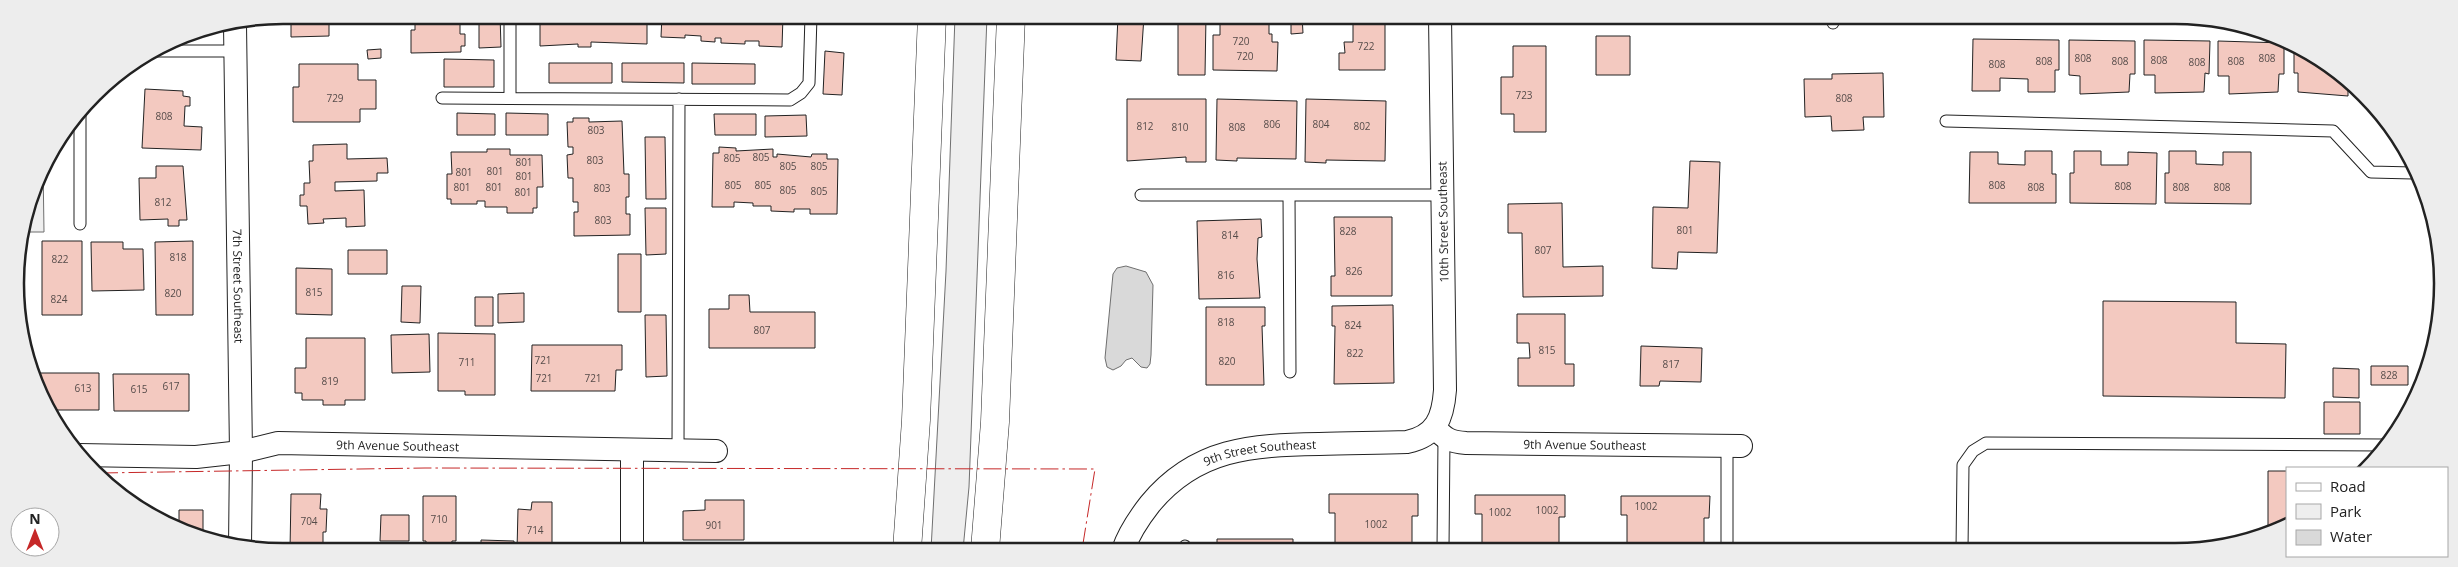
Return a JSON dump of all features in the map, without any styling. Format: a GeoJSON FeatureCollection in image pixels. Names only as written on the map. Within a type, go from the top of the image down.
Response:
{"type":"FeatureCollection","features":[{"type":"Feature","properties":{"kind":"highway"},"geometry":{"type":"LineString","coordinates":[[925,24],[926,149]]}},
{"type":"Feature","properties":{"kind":"highway"},"geometry":{"type":"LineString","coordinates":[[907,543],[916,420],[932,24]]}},
{"type":"Feature","properties":{"kind":"highway"},"geometry":{"type":"LineString","coordinates":[[986,543],[995,422],[1011,24]]}},
{"type":"Feature","properties":{"kind":"highway"},"geometry":{"type":"LineString","coordinates":[[1006,145],[1021,24]]}},
{"type":"Feature","properties":{"kind":"street","name":"10th Street Southeast"},"geometry":{"type":"LineString","coordinates":[[1439,432],[1445,390],[1440,24]]}},
{"type":"Feature","properties":{"kind":"street","name":"7th Street Southeast"},"geometry":{"type":"LineString","coordinates":[[235,29],[241,452],[240,539]]}},
{"type":"Feature","properties":{"kind":"street","name":"9th Avenue Southeast"},"geometry":{"type":"LineString","coordinates":[[1439,432],[1453,442],[1466,444],[1734,446]]}},
{"type":"Feature","properties":{"kind":"street","name":"9th Street Southeast"},"geometry":{"type":"LineString","coordinates":[[1126,543],[1137,520],[1156,497],[1180,475],[1204,462],[1235,450],[1262,445],[1407,442],[1419,440],[1439,432]]}},
{"type":"Feature","properties":{"kind":"street","name":"9th Avenue Southeast"},"geometry":{"type":"LineString","coordinates":[[88,455],[196,457],[241,452],[278,444],[716,450]]}},
{"type":"Feature","properties":{"kind":"street"},"geometry":{"type":"LineString","coordinates":[[632,450],[632,543]]}},
{"type":"Feature","properties":{"kind":"lane"},"geometry":{"type":"LineString","coordinates":[[510,24],[510,98]]}},
{"type":"Feature","properties":{"kind":"lane"},"geometry":{"type":"LineString","coordinates":[[442,98],[790,100],[801,93],[809,83],[812,24]]}},
{"type":"Feature","properties":{"kind":"lane"},"geometry":{"type":"LineString","coordinates":[[169,51],[236,51]]}},
{"type":"Feature","properties":{"kind":"lane"},"geometry":{"type":"LineString","coordinates":[[678,450],[679,99]]}},
{"type":"Feature","properties":{"kind":"lane"},"geometry":{"type":"LineString","coordinates":[[80,121],[80,224]]}},
{"type":"Feature","properties":{"kind":"lane"},"geometry":{"type":"LineString","coordinates":[[1946,121],[2333,131],[2371,172],[2408,172]]}},
{"type":"Feature","properties":{"kind":"lane"},"geometry":{"type":"LineString","coordinates":[[1141,194],[1442,194]]}},
{"type":"Feature","properties":{"kind":"lane"},"geometry":{"type":"LineString","coordinates":[[1289,194],[1290,372]]}},
{"type":"Feature","properties":{"kind":"lane"},"geometry":{"type":"LineString","coordinates":[[1439,432],[1443,543]]}},
{"type":"Feature","properties":{"kind":"lane"},"geometry":{"type":"LineString","coordinates":[[1962,543],[1964,465],[1973,450],[1986,444],[2378,445]]}},
{"type":"Feature","properties":{"kind":"lane"},"geometry":{"type":"LineString","coordinates":[[1727,543],[1734,446]]}},
{"type":"Feature","properties":{"kind":"green space"},"geometry":{"type":"Polygon","coordinates":[[[955,24],[987,24],[969,487],[964,543],[931,543],[946,271],[955,24]]]}},
{"type":"Feature","properties":{"kind":"green space"},"geometry":{"type":"Polygon","coordinates":[[[43,186],[44,232],[29,232],[43,186]]]}},
{"type":"Feature","properties":{"kind":"water"},"geometry":{"type":"Polygon","coordinates":[[[1126,266],[1146,272],[1153,285],[1150,364],[1147,368],[1141,367],[1132,358],[1126,360],[1121,366],[1113,370],[1107,367],[1105,358],[1113,274],[1117,268],[1126,266]]]}},
{"type":"Feature","properties":{"kind":"building"},"geometry":{"type":"Polygon","coordinates":[[[291,24],[329,24],[329,36],[291,37],[291,24]]]}},
{"type":"Feature","properties":{"kind":"building"},"geometry":{"type":"Polygon","coordinates":[[[415,24],[460,24],[460,34],[465,34],[465,46],[461,46],[461,52],[411,53],[411,30],[415,30],[415,24]]]}},
{"type":"Feature","properties":{"kind":"building"},"geometry":{"type":"Polygon","coordinates":[[[479,24],[500,24],[501,47],[479,48],[479,24]]]}},
{"type":"Feature","properties":{"kind":"building"},"geometry":{"type":"Polygon","coordinates":[[[540,24],[647,24],[647,44],[591,42],[591,47],[578,47],[578,44],[540,46],[540,24]]]}},
{"type":"Feature","properties":{"kind":"building"},"geometry":{"type":"Polygon","coordinates":[[[662,24],[783,24],[782,47],[759,46],[759,41],[745,41],[745,44],[721,43],[721,38],[715,38],[715,42],[701,41],[701,36],[685,35],[685,38],[661,37],[662,24]]]}},
{"type":"Feature","properties":{"kind":"building"},"geometry":{"type":"Polygon","coordinates":[[[1118,24],[1143,24],[1141,61],[1116,60],[1118,24]]]}},
{"type":"Feature","properties":{"kind":"building"},"geometry":{"type":"Polygon","coordinates":[[[1178,24],[1206,24],[1205,75],[1178,75],[1178,24]]]}},
{"type":"Feature","properties":{"kind":"building"},"geometry":{"type":"Polygon","coordinates":[[[1220,24],[1269,24],[1269,34],[1272,34],[1272,42],[1278,42],[1277,71],[1213,70],[1213,35],[1220,35],[1220,24]]]}},
{"type":"Feature","properties":{"kind":"building"},"geometry":{"type":"Polygon","coordinates":[[[1291,24],[1302,24],[1303,33],[1291,34],[1291,24]]]}},
{"type":"Feature","properties":{"kind":"building"},"geometry":{"type":"Polygon","coordinates":[[[1353,24],[1385,24],[1385,70],[1339,70],[1339,53],[1345,53],[1344,42],[1353,42],[1353,24]]]}},
{"type":"Feature","properties":{"kind":"building"},"geometry":{"type":"Polygon","coordinates":[[[1596,36],[1630,36],[1630,75],[1596,75],[1596,36]]]}},
{"type":"Feature","properties":{"kind":"building"},"geometry":{"type":"Polygon","coordinates":[[[1973,39],[2059,40],[2059,70],[2055,70],[2055,92],[2028,92],[2028,79],[2000,78],[2000,91],[1972,91],[1973,39]]]}},
{"type":"Feature","properties":{"kind":"building"},"geometry":{"type":"Polygon","coordinates":[[[2069,40],[2135,41],[2135,74],[2130,74],[2129,92],[2080,94],[2080,76],[2069,75],[2069,40]]]}},
{"type":"Feature","properties":{"kind":"building"},"geometry":{"type":"Polygon","coordinates":[[[2144,40],[2210,41],[2209,74],[2205,73],[2204,92],[2155,93],[2155,75],[2144,75],[2144,40]]]}},
{"type":"Feature","properties":{"kind":"building"},"geometry":{"type":"Polygon","coordinates":[[[2218,41],[2270,43],[2284,49],[2284,74],[2279,74],[2278,92],[2229,94],[2229,76],[2218,76],[2218,41]]]}},
{"type":"Feature","properties":{"kind":"building"},"geometry":{"type":"Polygon","coordinates":[[[1513,46],[1546,46],[1546,132],[1514,132],[1514,114],[1501,114],[1501,77],[1513,77],[1513,46]]]}},
{"type":"Feature","properties":{"kind":"building"},"geometry":{"type":"Polygon","coordinates":[[[381,49],[381,58],[368,59],[367,50],[381,49]]]}},
{"type":"Feature","properties":{"kind":"building"},"geometry":{"type":"Polygon","coordinates":[[[825,51],[844,53],[842,95],[823,94],[825,51]]]}},
{"type":"Feature","properties":{"kind":"building"},"geometry":{"type":"Polygon","coordinates":[[[2294,54],[2333,77],[2348,90],[2348,96],[2298,92],[2298,73],[2294,73],[2294,54]]]}},
{"type":"Feature","properties":{"kind":"building"},"geometry":{"type":"Polygon","coordinates":[[[444,59],[494,60],[494,87],[444,87],[444,59]]]}},
{"type":"Feature","properties":{"kind":"building"},"geometry":{"type":"Polygon","coordinates":[[[549,63],[612,63],[612,83],[549,83],[549,63]]]}},
{"type":"Feature","properties":{"kind":"building"},"geometry":{"type":"Polygon","coordinates":[[[622,63],[684,63],[684,83],[622,82],[622,63]]]}},
{"type":"Feature","properties":{"kind":"building"},"geometry":{"type":"Polygon","coordinates":[[[692,63],[755,64],[755,84],[692,84],[692,63]]]}},
{"type":"Feature","properties":{"kind":"building"},"geometry":{"type":"Polygon","coordinates":[[[299,64],[358,64],[358,80],[376,80],[376,109],[360,109],[360,122],[293,122],[293,87],[299,87],[299,64]]]}},
{"type":"Feature","properties":{"kind":"building"},"geometry":{"type":"Polygon","coordinates":[[[1883,73],[1884,117],[1863,117],[1864,130],[1832,131],[1831,116],[1805,117],[1804,79],[1832,79],[1832,74],[1883,73]]]}},
{"type":"Feature","properties":{"kind":"building"},"geometry":{"type":"Polygon","coordinates":[[[145,89],[183,91],[183,96],[190,97],[190,106],[185,106],[184,126],[202,127],[201,150],[142,148],[145,89]]]}},
{"type":"Feature","properties":{"kind":"building"},"geometry":{"type":"Polygon","coordinates":[[[1127,99],[1206,99],[1206,162],[1186,162],[1186,157],[1127,161],[1127,99]]]}},
{"type":"Feature","properties":{"kind":"building"},"geometry":{"type":"Polygon","coordinates":[[[1217,99],[1297,101],[1296,159],[1237,158],[1237,161],[1216,160],[1217,99]]]}},
{"type":"Feature","properties":{"kind":"building"},"geometry":{"type":"Polygon","coordinates":[[[1306,99],[1386,101],[1385,161],[1326,160],[1326,163],[1305,162],[1306,99]]]}},
{"type":"Feature","properties":{"kind":"building"},"geometry":{"type":"Polygon","coordinates":[[[457,113],[495,114],[495,135],[457,135],[457,113]]]}},
{"type":"Feature","properties":{"kind":"building"},"geometry":{"type":"Polygon","coordinates":[[[506,113],[548,114],[548,135],[506,135],[506,113]]]}},
{"type":"Feature","properties":{"kind":"building"},"geometry":{"type":"Polygon","coordinates":[[[714,114],[756,114],[756,135],[715,135],[714,114]]]}},
{"type":"Feature","properties":{"kind":"building"},"geometry":{"type":"Polygon","coordinates":[[[806,115],[807,136],[765,137],[765,116],[806,115]]]}},
{"type":"Feature","properties":{"kind":"building"},"geometry":{"type":"Polygon","coordinates":[[[573,118],[589,118],[589,122],[622,121],[624,174],[629,174],[629,197],[626,197],[626,214],[630,214],[630,235],[574,236],[574,212],[578,212],[578,202],[573,202],[573,178],[568,178],[567,155],[573,154],[573,147],[568,147],[567,122],[573,122],[573,118]]]}},
{"type":"Feature","properties":{"kind":"building"},"geometry":{"type":"Polygon","coordinates":[[[645,137],[665,137],[666,199],[646,199],[645,137]]]}},
{"type":"Feature","properties":{"kind":"building"},"geometry":{"type":"Polygon","coordinates":[[[347,144],[347,159],[387,158],[388,173],[377,173],[377,181],[335,182],[335,191],[364,190],[365,226],[346,227],[346,218],[323,219],[324,223],[308,224],[307,206],[300,206],[300,195],[304,195],[304,183],[310,183],[309,161],[313,161],[313,145],[347,144]]]}},
{"type":"Feature","properties":{"kind":"building"},"geometry":{"type":"Polygon","coordinates":[[[719,147],[736,148],[736,151],[773,149],[773,157],[777,157],[777,154],[811,157],[812,154],[827,154],[827,159],[838,159],[837,214],[810,214],[810,209],[794,209],[794,212],[771,211],[771,206],[753,206],[753,203],[734,202],[734,207],[712,207],[713,153],[719,153],[719,147]]]}},
{"type":"Feature","properties":{"kind":"building"},"geometry":{"type":"Polygon","coordinates":[[[487,149],[510,149],[510,155],[542,155],[543,187],[537,187],[537,208],[533,208],[533,213],[507,213],[507,207],[485,207],[485,201],[477,201],[477,204],[451,204],[451,199],[447,199],[447,174],[452,174],[451,152],[487,152],[487,149]]]}},
{"type":"Feature","properties":{"kind":"building"},"geometry":{"type":"Polygon","coordinates":[[[2025,151],[2052,151],[2052,174],[2056,174],[2056,203],[1969,203],[1970,152],[1998,152],[1998,164],[2025,165],[2025,151]]]}},
{"type":"Feature","properties":{"kind":"building"},"geometry":{"type":"Polygon","coordinates":[[[2074,151],[2101,151],[2101,165],[2128,165],[2128,152],[2157,153],[2156,204],[2070,203],[2070,173],[2074,173],[2074,151]]]}},
{"type":"Feature","properties":{"kind":"building"},"geometry":{"type":"Polygon","coordinates":[[[2169,151],[2196,151],[2196,164],[2223,165],[2223,152],[2251,152],[2251,204],[2165,203],[2165,173],[2169,173],[2169,151]]]}},
{"type":"Feature","properties":{"kind":"building"},"geometry":{"type":"Polygon","coordinates":[[[1690,161],[1720,162],[1717,253],[1678,252],[1677,269],[1652,268],[1653,207],[1688,208],[1690,161]]]}},
{"type":"Feature","properties":{"kind":"building"},"geometry":{"type":"Polygon","coordinates":[[[156,166],[183,166],[187,220],[179,220],[179,226],[168,226],[168,219],[140,220],[139,178],[156,178],[156,166]]]}},
{"type":"Feature","properties":{"kind":"building"},"geometry":{"type":"Polygon","coordinates":[[[1562,203],[1563,267],[1603,266],[1603,296],[1523,297],[1522,233],[1508,233],[1508,204],[1562,203]]]}},
{"type":"Feature","properties":{"kind":"building"},"geometry":{"type":"Polygon","coordinates":[[[645,208],[666,208],[666,254],[646,255],[645,208]]]}},
{"type":"Feature","properties":{"kind":"building"},"geometry":{"type":"Polygon","coordinates":[[[1334,217],[1392,217],[1392,296],[1331,296],[1331,276],[1335,276],[1334,217]]]}},
{"type":"Feature","properties":{"kind":"building"},"geometry":{"type":"Polygon","coordinates":[[[1261,219],[1262,237],[1258,238],[1257,259],[1260,298],[1199,299],[1197,221],[1261,219]]]}},
{"type":"Feature","properties":{"kind":"building"},"geometry":{"type":"Polygon","coordinates":[[[42,241],[82,241],[82,315],[42,315],[42,241]]]}},
{"type":"Feature","properties":{"kind":"building"},"geometry":{"type":"Polygon","coordinates":[[[193,241],[193,315],[156,315],[155,242],[193,241]]]}},
{"type":"Feature","properties":{"kind":"building"},"geometry":{"type":"Polygon","coordinates":[[[91,242],[123,242],[123,249],[143,249],[144,290],[92,291],[91,242]]]}},
{"type":"Feature","properties":{"kind":"building"},"geometry":{"type":"Polygon","coordinates":[[[348,250],[387,250],[387,274],[348,274],[348,250]]]}},
{"type":"Feature","properties":{"kind":"building"},"geometry":{"type":"Polygon","coordinates":[[[618,254],[641,254],[641,312],[618,312],[618,254]]]}},
{"type":"Feature","properties":{"kind":"building"},"geometry":{"type":"Polygon","coordinates":[[[296,268],[332,269],[332,315],[296,314],[296,268]]]}},
{"type":"Feature","properties":{"kind":"building"},"geometry":{"type":"Polygon","coordinates":[[[402,286],[421,286],[420,323],[401,322],[402,286]]]}},
{"type":"Feature","properties":{"kind":"building"},"geometry":{"type":"Polygon","coordinates":[[[524,293],[524,322],[498,323],[498,294],[524,293]]]}},
{"type":"Feature","properties":{"kind":"building"},"geometry":{"type":"Polygon","coordinates":[[[729,295],[749,295],[750,312],[815,312],[815,348],[709,348],[709,309],[729,309],[729,295]]]}},
{"type":"Feature","properties":{"kind":"building"},"geometry":{"type":"Polygon","coordinates":[[[475,297],[493,297],[493,326],[475,326],[475,297]]]}},
{"type":"Feature","properties":{"kind":"building"},"geometry":{"type":"Polygon","coordinates":[[[2103,301],[2236,302],[2236,343],[2286,344],[2285,398],[2103,396],[2103,301]]]}},
{"type":"Feature","properties":{"kind":"building"},"geometry":{"type":"Polygon","coordinates":[[[1393,305],[1394,383],[1334,384],[1335,326],[1332,326],[1332,306],[1393,305]]]}},
{"type":"Feature","properties":{"kind":"building"},"geometry":{"type":"Polygon","coordinates":[[[1206,307],[1265,307],[1265,326],[1262,326],[1264,385],[1206,385],[1206,307]]]}},
{"type":"Feature","properties":{"kind":"building"},"geometry":{"type":"Polygon","coordinates":[[[1517,314],[1565,314],[1565,364],[1574,364],[1574,386],[1518,386],[1518,358],[1530,358],[1529,343],[1517,343],[1517,314]]]}},
{"type":"Feature","properties":{"kind":"building"},"geometry":{"type":"Polygon","coordinates":[[[645,315],[666,315],[667,376],[646,377],[645,315]]]}},
{"type":"Feature","properties":{"kind":"building"},"geometry":{"type":"Polygon","coordinates":[[[438,333],[495,334],[495,395],[465,395],[465,391],[438,391],[438,333]]]}},
{"type":"Feature","properties":{"kind":"building"},"geometry":{"type":"Polygon","coordinates":[[[429,334],[430,372],[392,373],[391,335],[429,334]]]}},
{"type":"Feature","properties":{"kind":"building"},"geometry":{"type":"Polygon","coordinates":[[[306,338],[365,338],[365,400],[345,400],[345,405],[323,405],[323,400],[302,400],[302,393],[295,393],[295,368],[306,368],[306,338]]]}},
{"type":"Feature","properties":{"kind":"building"},"geometry":{"type":"Polygon","coordinates":[[[532,345],[622,345],[622,370],[616,370],[615,391],[531,391],[532,345]]]}},
{"type":"Feature","properties":{"kind":"building"},"geometry":{"type":"Polygon","coordinates":[[[1641,346],[1702,348],[1701,382],[1660,381],[1659,386],[1640,386],[1641,346]]]}},
{"type":"Feature","properties":{"kind":"building"},"geometry":{"type":"Polygon","coordinates":[[[2371,366],[2408,366],[2408,385],[2371,385],[2371,366]]]}},
{"type":"Feature","properties":{"kind":"building"},"geometry":{"type":"Polygon","coordinates":[[[2333,368],[2359,369],[2359,398],[2333,397],[2333,368]]]}},
{"type":"Feature","properties":{"kind":"building"},"geometry":{"type":"Polygon","coordinates":[[[40,373],[99,373],[99,410],[57,410],[40,373]]]}},
{"type":"Feature","properties":{"kind":"building"},"geometry":{"type":"Polygon","coordinates":[[[113,374],[189,374],[189,411],[114,411],[113,374]]]}},
{"type":"Feature","properties":{"kind":"building"},"geometry":{"type":"Polygon","coordinates":[[[2324,402],[2360,402],[2360,434],[2324,434],[2324,402]]]}},
{"type":"Feature","properties":{"kind":"building"},"geometry":{"type":"Polygon","coordinates":[[[2268,471],[2286,471],[2286,517],[2268,525],[2268,471]]]}},
{"type":"Feature","properties":{"kind":"building"},"geometry":{"type":"Polygon","coordinates":[[[291,494],[321,494],[320,509],[327,509],[326,532],[323,532],[323,543],[290,543],[291,494]]]}},
{"type":"Feature","properties":{"kind":"building"},"geometry":{"type":"Polygon","coordinates":[[[1329,494],[1418,494],[1418,516],[1412,516],[1412,543],[1335,543],[1335,513],[1329,513],[1329,494]]]}},
{"type":"Feature","properties":{"kind":"building"},"geometry":{"type":"Polygon","coordinates":[[[1475,495],[1565,495],[1565,517],[1559,517],[1559,543],[1482,543],[1482,514],[1475,514],[1475,495]]]}},
{"type":"Feature","properties":{"kind":"building"},"geometry":{"type":"Polygon","coordinates":[[[423,496],[456,496],[456,541],[452,541],[452,543],[426,543],[426,541],[423,541],[423,496]]]}},
{"type":"Feature","properties":{"kind":"building"},"geometry":{"type":"Polygon","coordinates":[[[1621,496],[1710,496],[1709,518],[1704,518],[1704,543],[1627,543],[1627,515],[1621,515],[1621,496]]]}},
{"type":"Feature","properties":{"kind":"building"},"geometry":{"type":"Polygon","coordinates":[[[705,500],[744,500],[744,540],[683,540],[683,511],[705,510],[705,500]]]}},
{"type":"Feature","properties":{"kind":"building"},"geometry":{"type":"Polygon","coordinates":[[[532,502],[552,502],[552,543],[517,543],[518,509],[531,510],[532,502]]]}},
{"type":"Feature","properties":{"kind":"building"},"geometry":{"type":"Polygon","coordinates":[[[179,510],[203,510],[203,530],[179,521],[179,510]]]}},
{"type":"Feature","properties":{"kind":"building"},"geometry":{"type":"Polygon","coordinates":[[[381,515],[409,515],[409,541],[380,541],[381,515]]]}},
{"type":"Feature","properties":{"kind":"building"},"geometry":{"type":"Polygon","coordinates":[[[1217,539],[1293,539],[1293,543],[1217,543],[1217,539]]]}},
{"type":"Feature","properties":{"kind":"building"},"geometry":{"type":"Polygon","coordinates":[[[481,540],[514,541],[514,543],[481,543],[481,540]]]}},
{"type":"Feature","properties":{"kind":"power"},"geometry":{"type":"LineString","coordinates":[[106,473],[425,468],[1095,469],[1083,543]]}}]}
